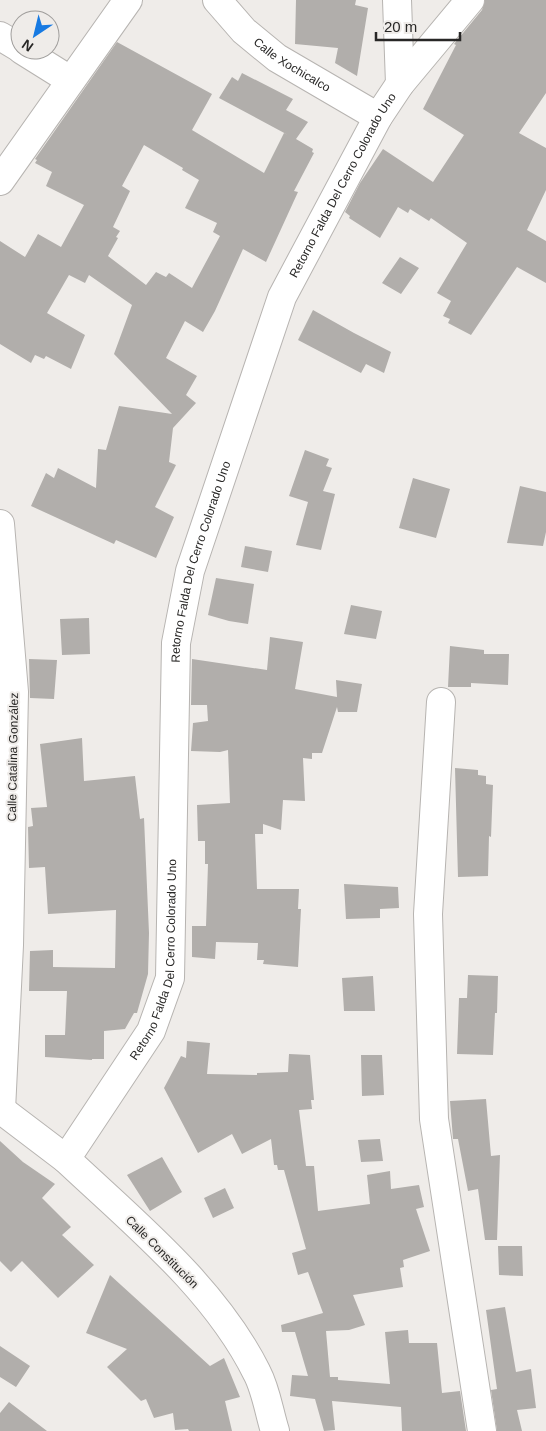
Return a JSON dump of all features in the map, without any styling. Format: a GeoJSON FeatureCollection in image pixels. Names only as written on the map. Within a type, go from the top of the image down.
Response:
{"type":"FeatureCollection","features":[{"type":"Feature","properties":{"kind":"street"},"geometry":{"type":"LineString","coordinates":[[0,181],[128,0]]}},
{"type":"Feature","properties":{"kind":"street","name":"Calle Xochicalco"},"geometry":{"type":"LineString","coordinates":[[217,0],[244,31],[278,58],[378,117]]}},
{"type":"Feature","properties":{"kind":"street"},"geometry":{"type":"LineString","coordinates":[[396,0],[400,84]]}},
{"type":"Feature","properties":{"kind":"street","name":"Retorno Falda Del Cerro Colorado Uno"},"geometry":{"type":"LineString","coordinates":[[66,1159],[151,1031],[170,978],[176,643],[190,571],[282,297],[378,117],[400,84],[470,0]]}},
{"type":"Feature","properties":{"kind":"street"},"geometry":{"type":"LineString","coordinates":[[38,60],[70,80]]}},
{"type":"Feature","properties":{"kind":"street","name":"Calle Catalina González"},"geometry":{"type":"LineString","coordinates":[[0,524],[14,692],[9,946],[0,1110]]}},
{"type":"Feature","properties":{"kind":"street"},"geometry":{"type":"LineString","coordinates":[[441,702],[428,914],[434,1119],[482,1431]]}},
{"type":"Feature","properties":{"kind":"street","name":"Calle Constitución"},"geometry":{"type":"LineString","coordinates":[[0,1110],[66,1159],[164,1252],[222,1315],[258,1374],[275,1431]]}},
{"type":"Feature","properties":{"kind":"building"},"geometry":{"type":"Polygon","coordinates":[[[296,0],[356,0],[355,5],[368,8],[357,76],[335,63],[338,48],[295,44],[296,0]]]}},
{"type":"Feature","properties":{"kind":"building"},"geometry":{"type":"Polygon","coordinates":[[[485,0],[546,0],[546,93],[519,133],[546,148],[546,190],[527,230],[546,241],[546,283],[517,267],[471,335],[448,323],[450,319],[443,316],[451,301],[437,293],[467,243],[431,218],[429,221],[410,209],[408,213],[398,207],[380,238],[349,218],[350,216],[345,212],[360,183],[383,149],[433,182],[464,135],[423,109],[456,45],[454,44],[482,10],[485,0]]]}},
{"type":"Feature","properties":{"kind":"building"},"geometry":{"type":"Polygon","coordinates":[[[117,42],[212,94],[192,130],[264,173],[284,133],[288,135],[219,98],[232,77],[238,81],[242,73],[293,99],[286,110],[308,122],[296,139],[313,149],[312,152],[314,153],[294,191],[298,192],[266,262],[243,249],[215,311],[203,332],[185,321],[166,358],[197,376],[186,395],[196,403],[173,428],[169,462],[176,465],[155,507],[174,517],[156,558],[116,540],[114,544],[31,506],[46,473],[54,478],[58,468],[96,488],[98,449],[106,450],[119,406],[172,414],[114,354],[132,305],[89,275],[85,283],[69,275],[47,313],[85,335],[71,369],[46,356],[44,359],[35,355],[31,363],[0,344],[0,241],[25,257],[38,234],[61,247],[84,205],[46,186],[52,172],[35,163],[37,160],[35,159],[117,42]],[[144,145],[122,186],[130,191],[113,227],[120,231],[108,256],[146,285],[156,272],[166,277],[169,273],[192,288],[220,236],[213,232],[217,223],[185,208],[199,180],[182,170],[183,168],[144,145]]]}},
{"type":"Feature","properties":{"kind":"building"},"geometry":{"type":"Polygon","coordinates":[[[400,257],[419,268],[401,294],[382,283],[400,257]]]}},
{"type":"Feature","properties":{"kind":"building"},"geometry":{"type":"Polygon","coordinates":[[[313,310],[391,352],[384,373],[366,364],[361,373],[298,340],[313,310]]]}},
{"type":"Feature","properties":{"kind":"building"},"geometry":{"type":"Polygon","coordinates":[[[305,450],[329,459],[326,466],[332,468],[323,491],[335,494],[321,550],[296,545],[308,502],[289,496],[305,450]]]}},
{"type":"Feature","properties":{"kind":"building"},"geometry":{"type":"Polygon","coordinates":[[[413,478],[450,489],[436,538],[399,528],[413,478]]]}},
{"type":"Feature","properties":{"kind":"building"},"geometry":{"type":"Polygon","coordinates":[[[520,486],[546,492],[546,532],[543,546],[507,543],[520,486]]]}},
{"type":"Feature","properties":{"kind":"building"},"geometry":{"type":"Polygon","coordinates":[[[245,546],[272,551],[268,572],[241,567],[245,546]]]}},
{"type":"Feature","properties":{"kind":"building"},"geometry":{"type":"Polygon","coordinates":[[[216,578],[254,584],[248,624],[208,615],[216,578]]]}},
{"type":"Feature","properties":{"kind":"building"},"geometry":{"type":"Polygon","coordinates":[[[351,605],[382,611],[376,639],[344,634],[351,605]]]}},
{"type":"Feature","properties":{"kind":"building"},"geometry":{"type":"Polygon","coordinates":[[[89,618],[90,654],[62,655],[60,619],[89,618]]]}},
{"type":"Feature","properties":{"kind":"building"},"geometry":{"type":"Polygon","coordinates":[[[270,637],[303,642],[295,689],[337,697],[336,680],[362,684],[357,712],[338,712],[337,707],[322,753],[312,753],[312,759],[303,758],[305,801],[283,800],[281,830],[263,824],[263,834],[255,834],[257,889],[299,889],[298,909],[301,909],[298,967],[263,964],[264,960],[257,960],[258,943],[216,942],[215,959],[192,957],[192,926],[206,926],[208,864],[205,864],[205,841],[198,841],[197,805],[230,803],[228,750],[220,752],[191,751],[193,723],[208,721],[207,705],[191,705],[192,659],[267,670],[270,637]]]}},
{"type":"Feature","properties":{"kind":"building"},"geometry":{"type":"Polygon","coordinates":[[[450,646],[484,650],[484,654],[509,654],[508,685],[471,683],[471,687],[448,687],[450,646]]]}},
{"type":"Feature","properties":{"kind":"building"},"geometry":{"type":"Polygon","coordinates":[[[29,659],[57,660],[54,699],[30,698],[29,659]]]}},
{"type":"Feature","properties":{"kind":"building"},"geometry":{"type":"Polygon","coordinates":[[[82,738],[84,781],[135,776],[140,819],[144,818],[149,933],[148,974],[137,1013],[134,1013],[125,1029],[104,1031],[104,1059],[92,1060],[45,1057],[45,1035],[65,1035],[67,991],[29,991],[30,951],[53,950],[53,967],[115,968],[116,910],[48,914],[45,867],[29,868],[28,827],[33,826],[31,808],[47,807],[40,744],[82,738]]]}},
{"type":"Feature","properties":{"kind":"building"},"geometry":{"type":"Polygon","coordinates":[[[455,768],[478,770],[478,775],[486,776],[486,784],[493,785],[488,876],[458,877],[455,768]]]}},
{"type":"Feature","properties":{"kind":"building"},"geometry":{"type":"Polygon","coordinates":[[[344,884],[398,887],[399,908],[380,909],[380,918],[346,919],[344,884]]]}},
{"type":"Feature","properties":{"kind":"building"},"geometry":{"type":"Polygon","coordinates":[[[468,975],[498,976],[493,1055],[457,1054],[459,998],[467,998],[468,975]]]}},
{"type":"Feature","properties":{"kind":"building"},"geometry":{"type":"Polygon","coordinates":[[[373,976],[375,1011],[344,1011],[342,978],[373,976]]]}},
{"type":"Feature","properties":{"kind":"building"},"geometry":{"type":"Polygon","coordinates":[[[187,1041],[210,1043],[207,1074],[257,1075],[257,1073],[288,1072],[289,1054],[310,1055],[314,1100],[311,1100],[312,1109],[299,1110],[306,1166],[314,1166],[318,1211],[370,1204],[367,1175],[390,1171],[391,1189],[419,1185],[424,1207],[416,1209],[430,1251],[403,1260],[404,1267],[400,1268],[403,1287],[353,1295],[365,1325],[349,1330],[326,1331],[330,1377],[338,1377],[338,1380],[390,1384],[385,1332],[408,1330],[409,1343],[437,1343],[442,1393],[460,1391],[466,1431],[402,1431],[401,1407],[332,1401],[335,1430],[324,1431],[315,1399],[290,1396],[292,1375],[308,1376],[295,1332],[282,1332],[281,1325],[323,1313],[308,1272],[298,1275],[292,1253],[306,1249],[284,1170],[278,1170],[277,1165],[274,1165],[271,1139],[242,1154],[232,1134],[198,1153],[164,1088],[181,1056],[186,1058],[187,1041]]]}},
{"type":"Feature","properties":{"kind":"building"},"geometry":{"type":"Polygon","coordinates":[[[361,1055],[382,1055],[384,1095],[362,1096],[361,1055]]]}},
{"type":"Feature","properties":{"kind":"building"},"geometry":{"type":"Polygon","coordinates":[[[486,1099],[491,1156],[500,1155],[497,1240],[485,1240],[478,1189],[468,1191],[458,1139],[453,1139],[450,1101],[486,1099]]]}},
{"type":"Feature","properties":{"kind":"building"},"geometry":{"type":"Polygon","coordinates":[[[380,1139],[383,1161],[361,1162],[358,1140],[380,1139]]]}},
{"type":"Feature","properties":{"kind":"building"},"geometry":{"type":"Polygon","coordinates":[[[0,1141],[23,1162],[55,1184],[42,1198],[71,1227],[62,1235],[94,1265],[58,1298],[22,1261],[11,1272],[0,1261],[0,1141]]]}},
{"type":"Feature","properties":{"kind":"building"},"geometry":{"type":"Polygon","coordinates":[[[162,1157],[182,1192],[150,1211],[127,1175],[162,1157]]]}},
{"type":"Feature","properties":{"kind":"building"},"geometry":{"type":"Polygon","coordinates":[[[225,1188],[234,1208],[213,1218],[204,1198],[225,1188]]]}},
{"type":"Feature","properties":{"kind":"building"},"geometry":{"type":"Polygon","coordinates":[[[498,1246],[522,1246],[523,1276],[499,1275],[498,1246]]]}},
{"type":"Feature","properties":{"kind":"building"},"geometry":{"type":"Polygon","coordinates":[[[110,1275],[210,1366],[224,1358],[240,1397],[225,1401],[232,1431],[175,1430],[173,1413],[154,1418],[146,1399],[141,1401],[107,1367],[127,1349],[86,1333],[110,1275]]]}},
{"type":"Feature","properties":{"kind":"building"},"geometry":{"type":"Polygon","coordinates":[[[505,1307],[516,1372],[531,1369],[536,1408],[517,1410],[522,1431],[497,1431],[491,1390],[497,1389],[486,1310],[505,1307]]]}},
{"type":"Feature","properties":{"kind":"building"},"geometry":{"type":"Polygon","coordinates":[[[0,1346],[30,1366],[16,1387],[0,1377],[0,1346]]]}},
{"type":"Feature","properties":{"kind":"building"},"geometry":{"type":"Polygon","coordinates":[[[9,1402],[47,1431],[0,1431],[0,1413],[9,1402]]]}}]}
